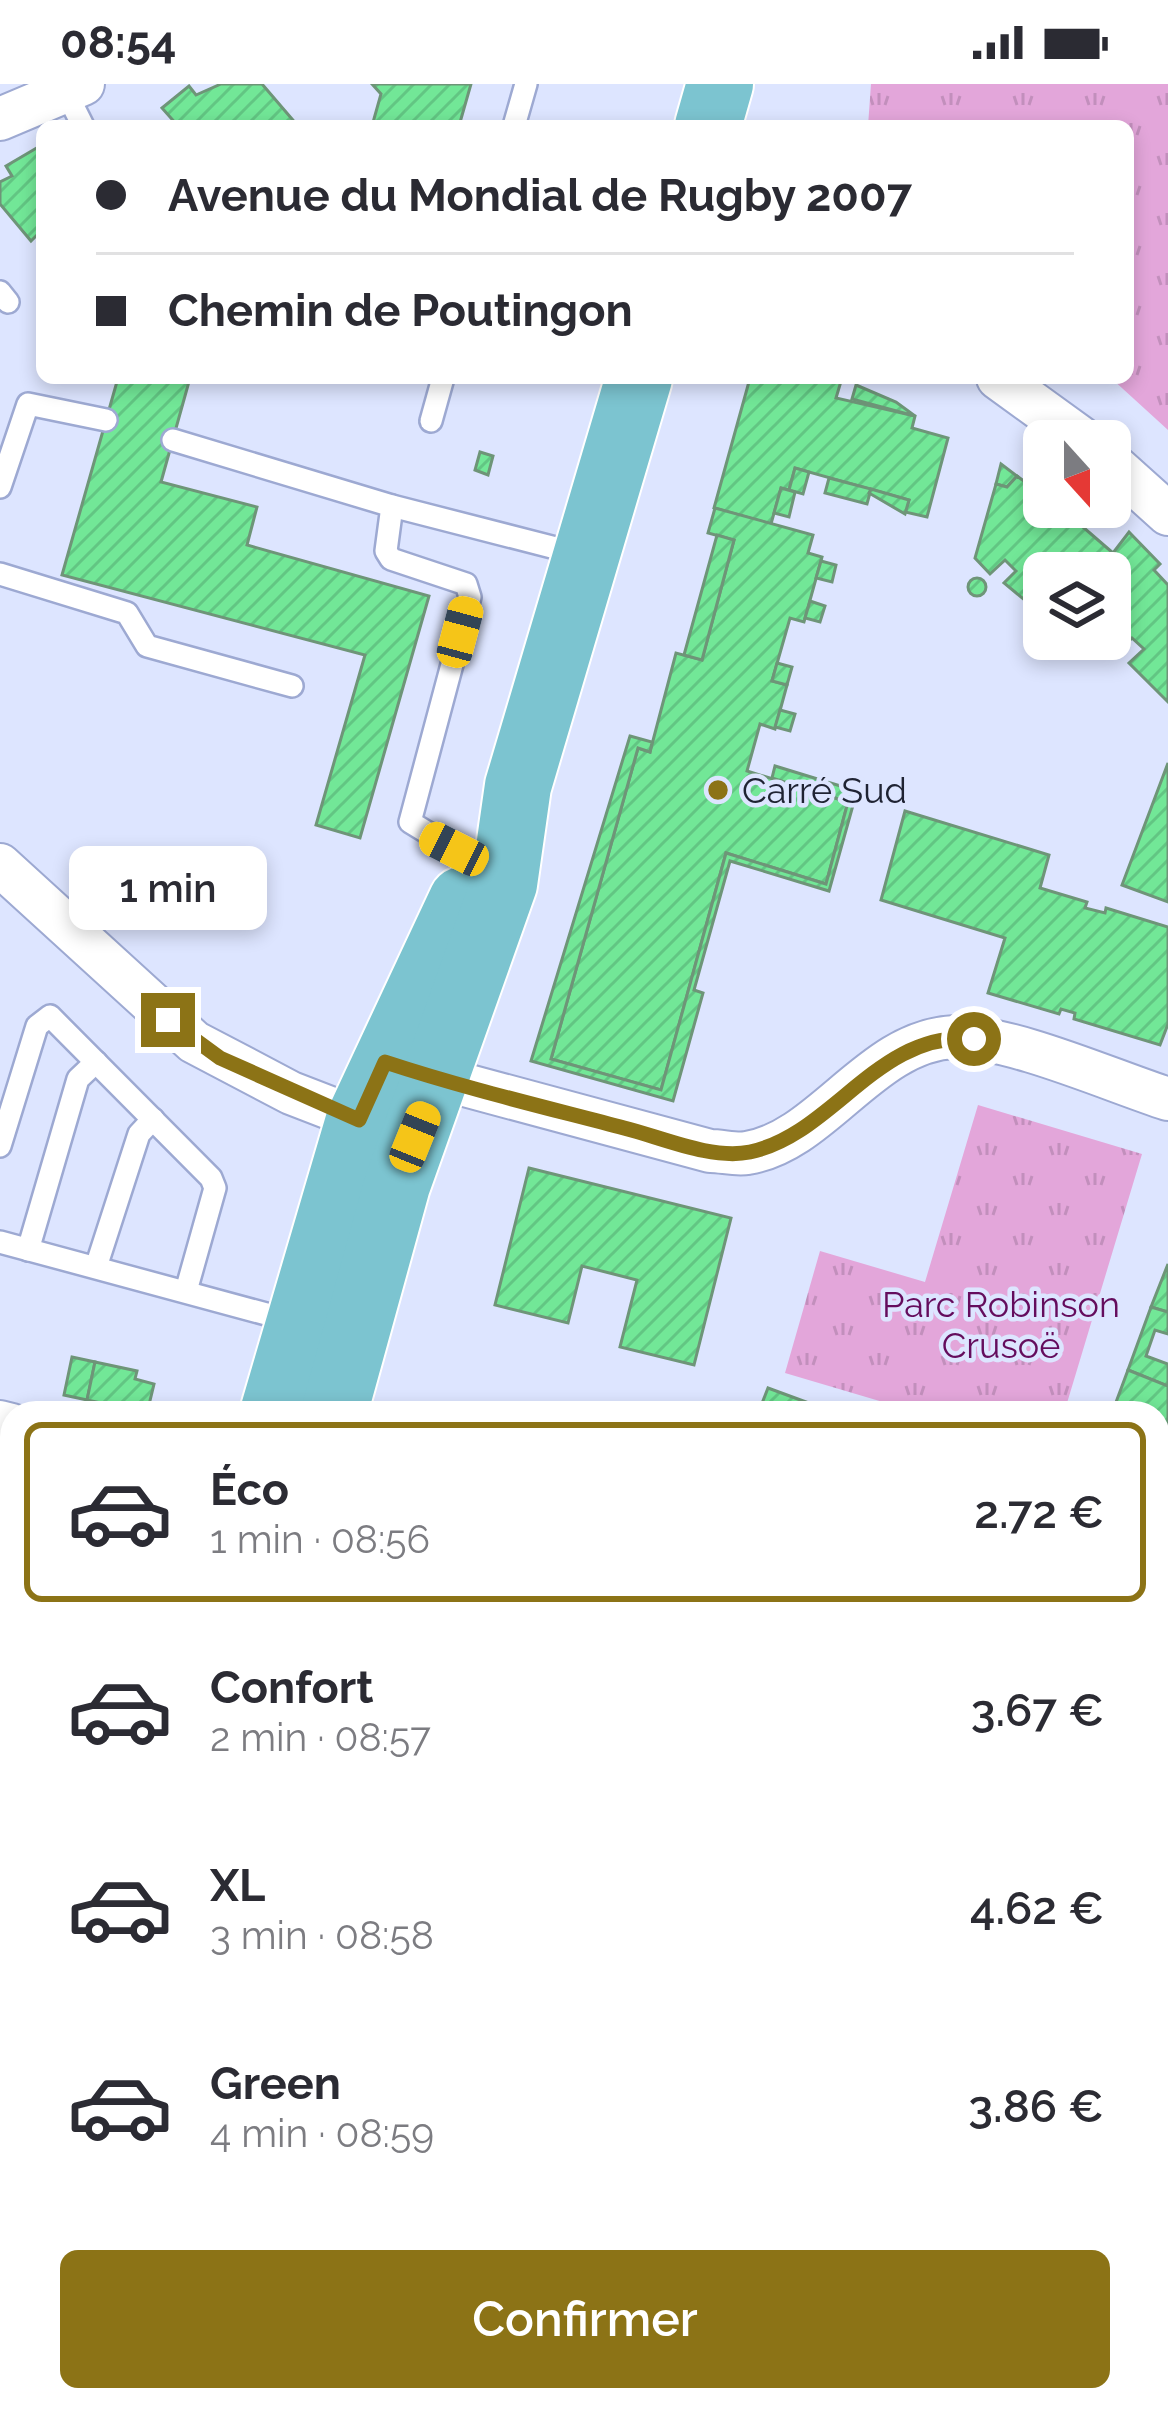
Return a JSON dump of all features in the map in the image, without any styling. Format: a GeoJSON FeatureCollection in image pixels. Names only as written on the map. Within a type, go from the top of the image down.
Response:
{"type":"FeatureCollection","features":[{"type":"Feature","properties":{"kind":"main road"},"geometry":{"type":"LineString","coordinates":[[276,1401],[298,1322],[504,884],[518,786],[637,384]]}},
{"type":"Feature","properties":{"kind":"main road"},"geometry":{"type":"LineString","coordinates":[[337,1401],[400,1100],[479,864],[518,786]]}},
{"type":"Feature","properties":{"kind":"street"},"geometry":{"type":"LineString","coordinates":[[0,119],[77,101]]}},
{"type":"Feature","properties":{"kind":"street"},"geometry":{"type":"LineString","coordinates":[[1006,384],[1056,420]]}},
{"type":"Feature","properties":{"kind":"street"},"geometry":{"type":"LineString","coordinates":[[1131,481],[1168,514]]}},
{"type":"Feature","properties":{"kind":"street"},"geometry":{"type":"LineString","coordinates":[[0,865],[194,1042],[267,1082],[746,1154],[777,1143],[895,1056],[952,1037],[1005,1046],[1168,1099]]}},
{"type":"Feature","properties":{"kind":"lane"},"geometry":{"type":"LineString","coordinates":[[516,120],[526,84]]}},
{"type":"Feature","properties":{"kind":"lane"},"geometry":{"type":"LineString","coordinates":[[431,421],[441,384]]}},
{"type":"Feature","properties":{"kind":"lane"},"geometry":{"type":"LineString","coordinates":[[0,487],[28,404],[106,421]]}},
{"type":"Feature","properties":{"kind":"lane"},"geometry":{"type":"LineString","coordinates":[[172,440],[392,506],[585,556]]}},
{"type":"Feature","properties":{"kind":"lane"},"geometry":{"type":"LineString","coordinates":[[392,506],[386,551],[391,559],[466,584],[470,597],[410,822],[479,864]]}},
{"type":"Feature","properties":{"kind":"lane"},"geometry":{"type":"LineString","coordinates":[[0,574],[128,613],[147,646],[292,686]]}},
{"type":"Feature","properties":{"kind":"lane"},"geometry":{"type":"LineString","coordinates":[[0,1146],[38,1026],[50,1016],[215,1188],[187,1291]]}},
{"type":"Feature","properties":{"kind":"lane"},"geometry":{"type":"LineString","coordinates":[[28,1250],[78,1078],[96,1062]]}},
{"type":"Feature","properties":{"kind":"lane"},"geometry":{"type":"LineString","coordinates":[[96,1267],[139,1134],[152,1119]]}},
{"type":"Feature","properties":{"kind":"lane"},"geometry":{"type":"LineString","coordinates":[[0,1242],[298,1322]]}},
{"type":"Feature","properties":{"kind":"green space"},"geometry":{"type":"Polygon","coordinates":[[[871,84],[1168,84],[1168,430],[1118,384],[1134,384],[1134,120],[868,120],[871,84]]]}},
{"type":"Feature","properties":{"kind":"green space","name":"Parc Robinson Crusoë"},"geometry":{"type":"Polygon","coordinates":[[[978,1105],[1142,1154],[1068,1401],[880,1401],[785,1373],[820,1251],[925,1282],[978,1105]]]}},
{"type":"Feature","properties":{"kind":"building"},"geometry":{"type":"Polygon","coordinates":[[[221,84],[262,84],[293,120],[173,120],[162,108],[189,86],[196,95],[221,84]]]}},
{"type":"Feature","properties":{"kind":"building"},"geometry":{"type":"Polygon","coordinates":[[[372,84],[471,84],[461,120],[374,120],[381,94],[372,84]]]}},
{"type":"Feature","properties":{"kind":"building"},"geometry":{"type":"Polygon","coordinates":[[[36,148],[36,236],[31,241],[0,204],[0,182],[12,176],[6,166],[36,148]]]}},
{"type":"Feature","properties":{"kind":"building"},"geometry":{"type":"Polygon","coordinates":[[[116,384],[188,384],[161,482],[257,507],[247,545],[429,596],[360,838],[316,825],[365,655],[62,575],[116,384]]]}},
{"type":"Feature","properties":{"kind":"building"},"geometry":{"type":"Polygon","coordinates":[[[748,384],[840,384],[836,398],[915,416],[912,428],[948,438],[927,517],[905,512],[909,500],[795,468],[789,490],[781,488],[771,524],[714,508],[748,384]]]}},
{"type":"Feature","properties":{"kind":"building"},"geometry":{"type":"Polygon","coordinates":[[[856,385],[896,402],[915,416],[852,399],[856,385]]]}},
{"type":"Feature","properties":{"kind":"building"},"geometry":{"type":"Polygon","coordinates":[[[480,452],[493,456],[488,475],[475,470],[480,452]]]}},
{"type":"Feature","properties":{"kind":"building"},"geometry":{"type":"Polygon","coordinates":[[[1001,464],[1017,476],[1007,487],[996,484],[1001,464]]]}},
{"type":"Feature","properties":{"kind":"building"},"geometry":{"type":"Polygon","coordinates":[[[795,468],[809,472],[803,494],[789,490],[795,468]]]}},
{"type":"Feature","properties":{"kind":"building"},"geometry":{"type":"Polygon","coordinates":[[[1017,476],[1023,480],[1023,528],[1084,528],[1112,552],[1023,552],[1023,599],[1004,583],[1016,571],[1005,560],[990,574],[975,558],[996,484],[1007,487],[1017,476]]]}},
{"type":"Feature","properties":{"kind":"building"},"geometry":{"type":"Polygon","coordinates":[[[829,478],[871,489],[867,504],[825,493],[829,478]]]}},
{"type":"Feature","properties":{"kind":"building"},"geometry":{"type":"Polygon","coordinates":[[[781,488],[795,492],[789,517],[774,513],[781,488]]]}},
{"type":"Feature","properties":{"kind":"building"},"geometry":{"type":"Polygon","coordinates":[[[871,489],[909,500],[905,514],[869,493],[871,489]]]}},
{"type":"Feature","properties":{"kind":"building","name":"Carré Sud"},"geometry":{"type":"Polygon","coordinates":[[[715,508],[813,535],[808,553],[822,557],[804,622],[790,618],[772,681],[787,685],[775,729],[760,724],[747,771],[848,802],[826,884],[726,853],[661,1090],[551,1059],[638,748],[650,752],[676,653],[702,660],[734,540],[708,533],[715,508]]]}},
{"type":"Feature","properties":{"kind":"building"},"geometry":{"type":"Polygon","coordinates":[[[1129,532],[1160,564],[1154,570],[1168,585],[1168,702],[1129,663],[1144,649],[1132,638],[1131,552],[1114,552],[1129,532]]]}},
{"type":"Feature","properties":{"kind":"building"},"geometry":{"type":"Polygon","coordinates":[[[717,535],[734,540],[702,660],[684,655],[717,535]]]}},
{"type":"Feature","properties":{"kind":"building"},"geometry":{"type":"Polygon","coordinates":[[[821,561],[836,565],[832,582],[816,578],[821,561]]]}},
{"type":"Feature","properties":{"kind":"building"},"geometry":{"type":"Polygon","coordinates":[[[977,578],[986,587],[977,596],[968,587],[977,578]]]}},
{"type":"Feature","properties":{"kind":"building"},"geometry":{"type":"Polygon","coordinates":[[[810,601],[825,606],[820,622],[805,618],[810,601]]]}},
{"type":"Feature","properties":{"kind":"building"},"geometry":{"type":"Polygon","coordinates":[[[777,663],[792,667],[787,685],[772,681],[777,663]]]}},
{"type":"Feature","properties":{"kind":"building"},"geometry":{"type":"Polygon","coordinates":[[[780,710],[795,714],[790,731],[775,727],[780,710]]]}},
{"type":"Feature","properties":{"kind":"building"},"geometry":{"type":"Polygon","coordinates":[[[630,736],[652,742],[650,752],[638,748],[551,1059],[661,1090],[726,853],[826,884],[848,802],[772,778],[775,766],[857,791],[829,891],[730,861],[694,990],[703,993],[673,1101],[531,1061],[630,736]]]}},
{"type":"Feature","properties":{"kind":"building"},"geometry":{"type":"Polygon","coordinates":[[[1168,763],[1168,902],[1122,885],[1168,763]]]}},
{"type":"Feature","properties":{"kind":"building"},"geometry":{"type":"Polygon","coordinates":[[[905,811],[1049,855],[1040,888],[1087,902],[1085,908],[1105,913],[1106,908],[1168,927],[1168,1024],[1160,1045],[1074,1019],[1075,1013],[1061,1009],[1059,1014],[988,993],[1005,938],[881,900],[905,811]]]}},
{"type":"Feature","properties":{"kind":"building"},"geometry":{"type":"Polygon","coordinates":[[[529,1168],[731,1218],[694,1365],[620,1347],[637,1280],[582,1266],[568,1323],[495,1305],[529,1168]]]}},
{"type":"Feature","properties":{"kind":"building"},"geometry":{"type":"Polygon","coordinates":[[[1168,1264],[1168,1312],[1151,1307],[1168,1264]]]}},
{"type":"Feature","properties":{"kind":"building"},"geometry":{"type":"Polygon","coordinates":[[[1151,1307],[1168,1312],[1168,1334],[1155,1330],[1146,1356],[1168,1364],[1168,1386],[1128,1370],[1151,1307]]]}},
{"type":"Feature","properties":{"kind":"building"},"geometry":{"type":"Polygon","coordinates":[[[72,1357],[95,1362],[87,1400],[64,1395],[72,1357]]]}},
{"type":"Feature","properties":{"kind":"building"},"geometry":{"type":"Polygon","coordinates":[[[95,1362],[137,1371],[135,1379],[154,1384],[150,1401],[87,1400],[95,1362]]]}},
{"type":"Feature","properties":{"kind":"building"},"geometry":{"type":"Polygon","coordinates":[[[1128,1370],[1168,1386],[1168,1401],[1116,1401],[1128,1370]]]}},
{"type":"Feature","properties":{"kind":"building"},"geometry":{"type":"Polygon","coordinates":[[[768,1388],[803,1401],[763,1401],[768,1388]]]}},
{"type":"Feature","properties":{"kind":"place","name":"Carré Sud"},"geometry":{"type":"Point","coordinates":[718,790]}},
{"type":"Feature","properties":{"kind":"route"},"geometry":{"type":"LineString","coordinates":[[168,1020],[220,1058],[359,1120],[385,1062],[650,1136],[746,1154],[777,1143],[895,1056],[952,1037],[974,1039]]}}]}
